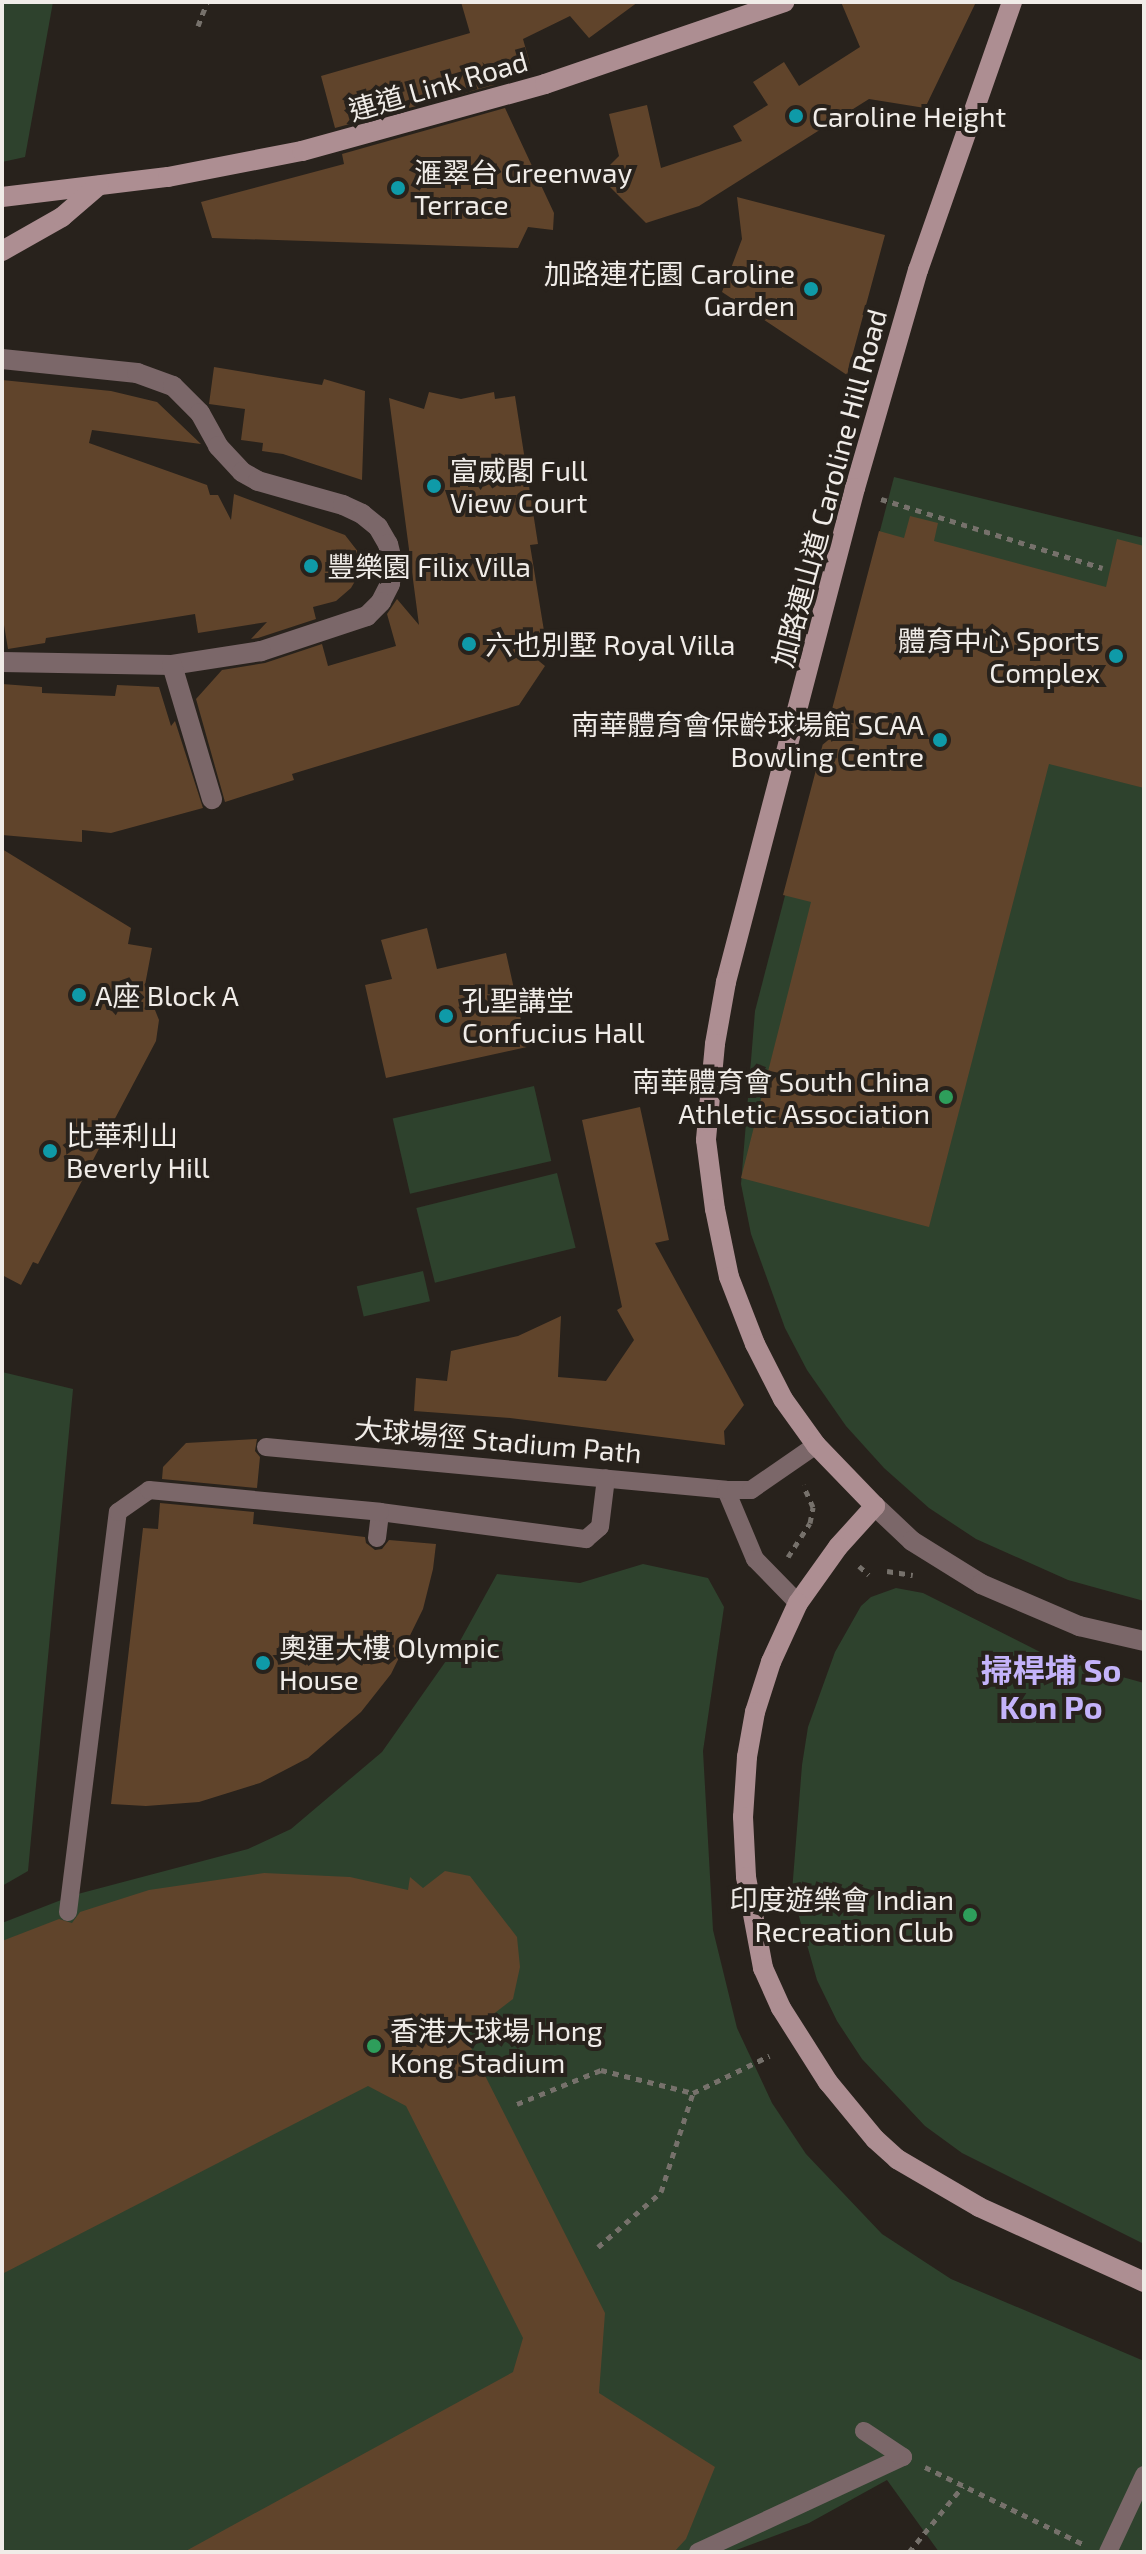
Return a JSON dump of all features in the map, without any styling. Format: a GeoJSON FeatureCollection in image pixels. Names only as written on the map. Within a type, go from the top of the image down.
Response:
{"type":"FeatureCollection","features":[{"type":"Feature","properties":{"kind":"street","name":"連道 Link Road"},"geometry":{"type":"LineString","coordinates":[[2,197],[168,177],[302,151],[545,84],[784,2]]}},
{"type":"Feature","properties":{"kind":"street","name":"加路連山道 Caroline Hill Road"},"geometry":{"type":"LineString","coordinates":[[1012,2],[918,270],[855,488],[726,982],[715,1044],[706,1140],[715,1209],[729,1277],[755,1344],[783,1399],[816,1445],[912,1541],[981,1584],[1079,1626],[1144,1641]]}},
{"type":"Feature","properties":{"kind":"street"},"geometry":{"type":"LineString","coordinates":[[2,251],[62,217],[98,186]]}},
{"type":"Feature","properties":{"kind":"street"},"geometry":{"type":"LineString","coordinates":[[2,359],[156,378],[188,398],[218,446],[242,472],[258,481],[343,505],[362,514],[378,527],[388,544],[393,564],[390,584],[381,602],[367,616],[261,651],[172,665],[2,662]]}},
{"type":"Feature","properties":{"kind":"street"},"geometry":{"type":"LineString","coordinates":[[172,665],[212,799]]}},
{"type":"Feature","properties":{"kind":"street"},"geometry":{"type":"LineString","coordinates":[[875,1506],[838,1547],[798,1603],[771,1662],[755,1712],[747,1757],[743,1817],[746,1877],[763,1968],[781,2008],[835,2092],[875,2139],[897,2159],[979,2207],[1144,2282]]}},
{"type":"Feature","properties":{"kind":"lane","name":"大球場徑 Stadium Path"},"geometry":{"type":"LineString","coordinates":[[266,1447],[751,1490],[816,1445]]}},
{"type":"Feature","properties":{"kind":"lane"},"geometry":{"type":"LineString","coordinates":[[68,1912],[118,1512],[149,1490],[380,1512],[586,1539],[600,1527],[606,1478]]}},
{"type":"Feature","properties":{"kind":"lane"},"geometry":{"type":"LineString","coordinates":[[726,1490],[755,1559],[798,1603]]}},
{"type":"Feature","properties":{"kind":"lane"},"geometry":{"type":"LineString","coordinates":[[377,1538],[380,1512]]}},
{"type":"Feature","properties":{"kind":"lane"},"geometry":{"type":"LineString","coordinates":[[864,2431],[903,2457]]}},
{"type":"Feature","properties":{"kind":"lane"},"geometry":{"type":"LineString","coordinates":[[698,2552],[903,2457]]}},
{"type":"Feature","properties":{"kind":"lane"},"geometry":{"type":"LineString","coordinates":[[1108,2552],[1144,2475]]}},
{"type":"Feature","properties":{"kind":"path"},"geometry":{"type":"LineString","coordinates":[[198,26],[207,2]]}},
{"type":"Feature","properties":{"kind":"path"},"geometry":{"type":"LineString","coordinates":[[881,499],[1102,568]]}},
{"type":"Feature","properties":{"kind":"path"},"geometry":{"type":"LineString","coordinates":[[774,1578],[810,1523],[813,1507],[810,1493],[789,1464]]}},
{"type":"Feature","properties":{"kind":"path"},"geometry":{"type":"LineString","coordinates":[[517,2104],[601,2070],[693,2093],[769,2056]]}},
{"type":"Feature","properties":{"kind":"path"},"geometry":{"type":"LineString","coordinates":[[598,2247],[661,2192],[693,2093]]}},
{"type":"Feature","properties":{"kind":"path"},"geometry":{"type":"LineString","coordinates":[[903,2457],[1086,2545]]}},
{"type":"Feature","properties":{"kind":"path"},"geometry":{"type":"LineString","coordinates":[[909,2552],[963,2486]]}},
{"type":"Feature","properties":{"kind":"green space"},"geometry":{"type":"Polygon","coordinates":[[[2,2],[53,2],[25,157],[2,162],[2,2]]]}},
{"type":"Feature","properties":{"kind":"green space","name":"南華體育會 South China Athletic Association"},"geometry":{"type":"Polygon","coordinates":[[[894,477],[1144,538],[1144,1601],[1068,1580],[976,1539],[929,1508],[884,1468],[846,1426],[807,1370],[785,1328],[751,1234],[741,1184],[755,1011],[894,477]]]}},
{"type":"Feature","properties":{"kind":"green space"},"geometry":{"type":"Polygon","coordinates":[[[534,1086],[551,1161],[410,1194],[393,1119],[534,1086]]]}},
{"type":"Feature","properties":{"kind":"green space"},"geometry":{"type":"Polygon","coordinates":[[[557,1173],[576,1248],[435,1283],[416,1208],[557,1173]]]}},
{"type":"Feature","properties":{"kind":"green space"},"geometry":{"type":"Polygon","coordinates":[[[423,1271],[430,1301],[364,1317],[357,1286],[423,1271]]]}},
{"type":"Feature","properties":{"kind":"green space"},"geometry":{"type":"Polygon","coordinates":[[[2,1372],[73,1389],[28,1871],[2,1886],[2,1372]]]}},
{"type":"Feature","properties":{"kind":"green space","name":"香港大球場 Hong Kong Stadium"},"geometry":{"type":"Polygon","coordinates":[[[643,1564],[708,1578],[724,1607],[703,1751],[713,1930],[737,2028],[772,2103],[806,2154],[882,2234],[951,2279],[1144,2361],[1144,2552],[939,2552],[887,2480],[809,2523],[731,2552],[2,2552],[2,1923],[74,1895],[248,1849],[291,1829],[382,1752],[460,1641],[497,1574],[580,1583],[643,1564]]]}},
{"type":"Feature","properties":{"kind":"green space","name":"印度遊樂會 Indian Recreation Club"},"geometry":{"type":"Polygon","coordinates":[[[896,1588],[923,1593],[1050,1657],[1144,1683],[1144,2244],[962,2153],[925,2126],[862,2059],[837,2021],[817,1980],[792,1892],[808,1727],[835,1652],[861,1606],[871,1597],[896,1588]]]}},
{"type":"Feature","properties":{"kind":"building"},"geometry":{"type":"Polygon","coordinates":[[[461,2],[638,2],[589,38],[570,16],[523,39],[530,64],[495,74],[482,62],[494,85],[335,128],[321,76],[470,33],[461,2]]]}},
{"type":"Feature","properties":{"kind":"building"},"geometry":{"type":"Polygon","coordinates":[[[841,2],[976,2],[925,108],[869,99],[699,206],[646,223],[599,176],[619,156],[609,114],[647,105],[661,168],[742,141],[733,126],[768,105],[753,82],[784,62],[799,86],[860,47],[841,2]]]}},
{"type":"Feature","properties":{"kind":"building","name":"滙翠台 Greenway Terrace"},"geometry":{"type":"Polygon","coordinates":[[[505,108],[554,213],[553,230],[528,227],[518,248],[212,238],[201,202],[344,164],[342,154],[505,108]]]}},
{"type":"Feature","properties":{"kind":"building"},"geometry":{"type":"Polygon","coordinates":[[[737,197],[885,235],[847,375],[722,292],[742,239],[737,197]]]}},
{"type":"Feature","properties":{"kind":"building"},"geometry":{"type":"Polygon","coordinates":[[[214,367],[322,385],[324,379],[365,391],[362,480],[283,454],[262,451],[263,443],[241,440],[245,409],[209,404],[214,367]]]}},
{"type":"Feature","properties":{"kind":"building"},"geometry":{"type":"Polygon","coordinates":[[[2,380],[111,391],[157,402],[201,444],[92,430],[89,443],[207,485],[210,495],[218,495],[231,520],[234,494],[345,535],[359,553],[358,576],[351,588],[336,601],[313,607],[316,619],[258,638],[251,639],[267,622],[198,633],[195,614],[46,638],[45,643],[8,649],[2,613],[2,380]]]}},
{"type":"Feature","properties":{"kind":"building"},"geometry":{"type":"Polygon","coordinates":[[[429,392],[461,399],[494,392],[495,399],[515,396],[538,544],[530,545],[545,637],[534,657],[545,666],[519,705],[292,774],[294,780],[225,802],[196,699],[222,670],[265,663],[322,644],[328,666],[396,646],[387,614],[397,599],[419,625],[389,398],[424,409],[429,392]]]}},
{"type":"Feature","properties":{"kind":"building"},"geometry":{"type":"Polygon","coordinates":[[[910,516],[938,523],[934,541],[1106,587],[1117,539],[1144,546],[1144,788],[1049,764],[929,1227],[741,1178],[811,902],[783,895],[879,531],[904,538],[910,516]]]}},
{"type":"Feature","properties":{"kind":"building"},"geometry":{"type":"Polygon","coordinates":[[[2,684],[42,687],[42,693],[115,696],[117,685],[159,687],[171,726],[175,721],[203,808],[111,833],[82,830],[82,842],[2,835],[2,684]]]}},
{"type":"Feature","properties":{"kind":"building","name":"比華利山 Beverly Hill"},"geometry":{"type":"Polygon","coordinates":[[[2,849],[131,928],[128,944],[152,948],[145,985],[159,1020],[156,1041],[38,1264],[33,1262],[21,1285],[2,1275],[2,849]]]}},
{"type":"Feature","properties":{"kind":"building","name":"孔聖講堂 Confucius Hall"},"geometry":{"type":"Polygon","coordinates":[[[427,928],[437,969],[506,953],[527,1047],[386,1078],[365,985],[392,979],[381,940],[427,928]]]}},
{"type":"Feature","properties":{"kind":"building"},"geometry":{"type":"Polygon","coordinates":[[[640,1107],[669,1240],[655,1243],[744,1405],[724,1431],[725,1445],[510,1418],[414,1411],[416,1378],[447,1381],[451,1351],[518,1336],[561,1316],[558,1377],[606,1381],[634,1340],[617,1310],[622,1307],[582,1120],[640,1107]]]}},
{"type":"Feature","properties":{"kind":"building"},"geometry":{"type":"Polygon","coordinates":[[[257,1439],[255,1451],[260,1457],[257,1488],[162,1479],[163,1467],[186,1443],[257,1439]]]}},
{"type":"Feature","properties":{"kind":"building","name":"奧運大樓 Olympic House"},"geometry":{"type":"Polygon","coordinates":[[[160,1503],[254,1512],[253,1524],[365,1537],[366,1543],[375,1550],[382,1549],[389,1540],[436,1544],[433,1569],[423,1609],[391,1674],[361,1712],[308,1758],[260,1783],[199,1802],[146,1806],[111,1804],[143,1528],[158,1529],[160,1503]]]}},
{"type":"Feature","properties":{"kind":"building"},"geometry":{"type":"Polygon","coordinates":[[[445,1871],[470,1876],[517,1937],[520,1967],[513,1999],[465,2036],[605,2313],[599,2393],[715,2467],[686,2539],[674,2552],[184,2552],[513,2372],[523,2338],[406,2106],[368,2086],[2,2274],[2,1941],[59,1919],[72,1923],[80,1912],[149,1890],[264,1873],[350,1877],[408,1890],[410,1877],[423,1888],[445,1871]]]}},
{"type":"Feature","properties":{"kind":"place","name":"Caroline Height"},"geometry":{"type":"Point","coordinates":[796,116]}},
{"type":"Feature","properties":{"kind":"place","name":"滙翠台 Greenway Terrace"},"geometry":{"type":"Point","coordinates":[398,188]}},
{"type":"Feature","properties":{"kind":"place","name":"加路連花園 Caroline Garden"},"geometry":{"type":"Point","coordinates":[811,289]}},
{"type":"Feature","properties":{"kind":"place","name":"富威閣 Full View Court"},"geometry":{"type":"Point","coordinates":[434,486]}},
{"type":"Feature","properties":{"kind":"place","name":"豐樂園 Filix Villa"},"geometry":{"type":"Point","coordinates":[311,566]}},
{"type":"Feature","properties":{"kind":"place","name":"六也別墅 Royal Villa"},"geometry":{"type":"Point","coordinates":[469,644]}},
{"type":"Feature","properties":{"kind":"place","name":"體育中心 Sports Complex"},"geometry":{"type":"Point","coordinates":[1116,656]}},
{"type":"Feature","properties":{"kind":"place","name":"南華體育會保齡球場館 SCAA Bowling Centre"},"geometry":{"type":"Point","coordinates":[940,740]}},
{"type":"Feature","properties":{"kind":"place","name":"A座 Block A"},"geometry":{"type":"Point","coordinates":[79,995]}},
{"type":"Feature","properties":{"kind":"place","name":"孔聖講堂 Confucius Hall"},"geometry":{"type":"Point","coordinates":[446,1016]}},
{"type":"Feature","properties":{"kind":"place","name":"南華體育會 South China Athletic Association"},"geometry":{"type":"Point","coordinates":[946,1097]}},
{"type":"Feature","properties":{"kind":"place","name":"比華利山 Beverly Hill"},"geometry":{"type":"Point","coordinates":[50,1151]}},
{"type":"Feature","properties":{"kind":"place","name":"奧運大樓 Olympic House"},"geometry":{"type":"Point","coordinates":[263,1663]}},
{"type":"Feature","properties":{"kind":"place","name":"印度遊樂會 Indian Recreation Club"},"geometry":{"type":"Point","coordinates":[970,1915]}},
{"type":"Feature","properties":{"kind":"place","name":"香港大球場 Hong Kong Stadium"},"geometry":{"type":"Point","coordinates":[374,2046]}},
{"type":"Feature","properties":{"kind":"district","name":"掃桿埔 So Kon Po"},"geometry":{"type":"Point","coordinates":[1051,1688]}}]}
